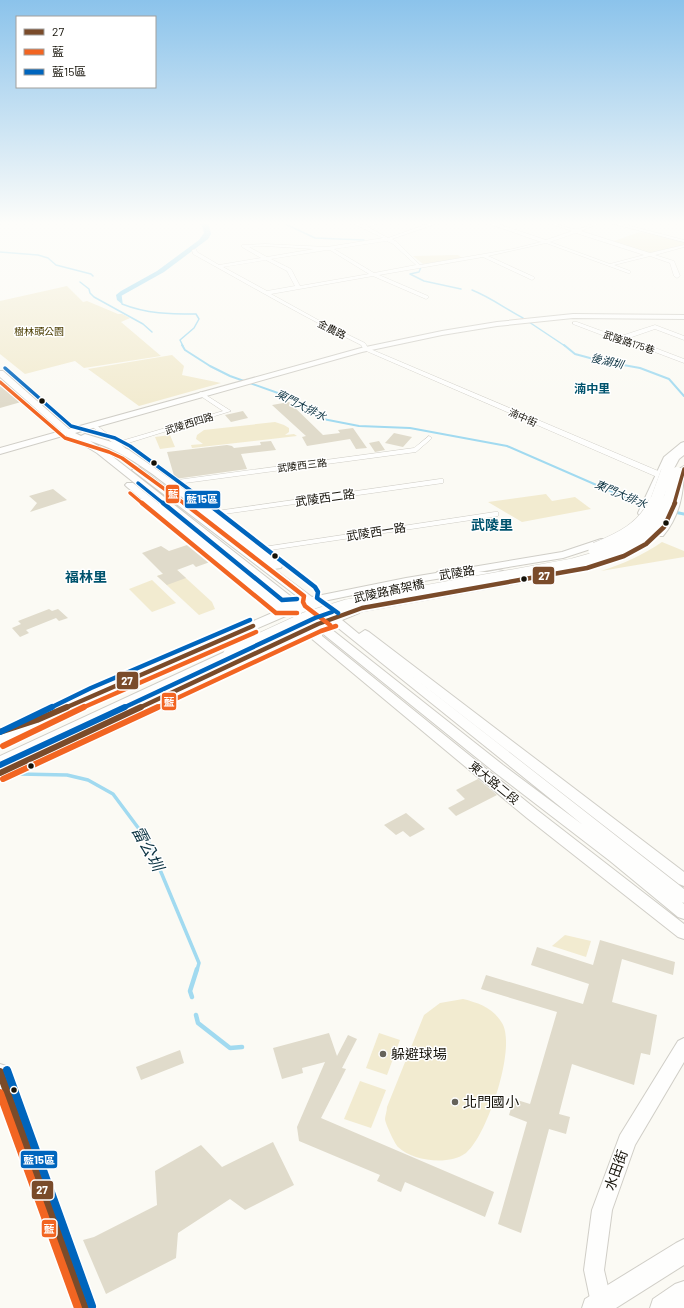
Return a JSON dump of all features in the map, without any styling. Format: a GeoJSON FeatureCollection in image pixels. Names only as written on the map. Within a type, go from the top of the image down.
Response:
{"type":"FeatureCollection","features":[{"type":"Feature","properties":{"kind":"highway","name":"武陵路高架橋"},"geometry":{"type":"LineString","coordinates":[[0,756],[228,652],[305,620],[347,607],[573,566],[611,556],[637,544],[657,527],[664,515],[674,457],[684,449]]}},
{"type":"Feature","properties":{"kind":"highway","name":"武陵路高架橋"},"geometry":{"type":"LineString","coordinates":[[671,479],[684,459]]}},
{"type":"Feature","properties":{"kind":"highway"},"geometry":{"type":"LineString","coordinates":[[442,575],[487,576],[572,562],[596,556],[625,543],[649,526],[657,515],[671,479]]}},
{"type":"Feature","properties":{"kind":"highway"},"geometry":{"type":"LineString","coordinates":[[461,590],[487,576]]}},
{"type":"Feature","properties":{"kind":"highway","name":"武陵路高架橋"},"geometry":{"type":"LineString","coordinates":[[0,763],[228,652]]}},
{"type":"Feature","properties":{"kind":"main road"},"geometry":{"type":"LineString","coordinates":[[599,1306],[684,1251]]}},
{"type":"Feature","properties":{"kind":"main road"},"geometry":{"type":"LineString","coordinates":[[662,1308],[684,1293]]}},
{"type":"Feature","properties":{"kind":"street","name":"金農路"},"geometry":{"type":"LineString","coordinates":[[249,283],[318,322],[363,344],[366,349]]}},
{"type":"Feature","properties":{"kind":"street"},"geometry":{"type":"LineString","coordinates":[[296,283],[299,288]]}},
{"type":"Feature","properties":{"kind":"street"},"geometry":{"type":"LineString","coordinates":[[266,293],[325,283]]}},
{"type":"Feature","properties":{"kind":"street"},"geometry":{"type":"LineString","coordinates":[[393,283],[426,297]]}},
{"type":"Feature","properties":{"kind":"street"},"geometry":{"type":"LineString","coordinates":[[0,451],[366,349],[469,328],[531,320],[602,315],[684,317]]}},
{"type":"Feature","properties":{"kind":"street","name":"武陵路175巷"},"geometry":{"type":"LineString","coordinates":[[575,323],[617,339],[624,338],[684,361]]}},
{"type":"Feature","properties":{"kind":"street"},"geometry":{"type":"LineString","coordinates":[[624,338],[655,327],[684,338]]}},
{"type":"Feature","properties":{"kind":"street","name":"湳中街"},"geometry":{"type":"LineString","coordinates":[[366,349],[671,479]]}},
{"type":"Feature","properties":{"kind":"street"},"geometry":{"type":"LineString","coordinates":[[0,373],[89,452],[280,607],[297,606]]}},
{"type":"Feature","properties":{"kind":"street","name":"武陵西四路"},"geometry":{"type":"LineString","coordinates":[[118,444],[228,411],[201,394]]}},
{"type":"Feature","properties":{"kind":"street"},"geometry":{"type":"LineString","coordinates":[[93,425],[126,452]]}},
{"type":"Feature","properties":{"kind":"street"},"geometry":{"type":"LineString","coordinates":[[68,432],[112,445],[126,452],[170,483],[311,593],[310,601]]}},
{"type":"Feature","properties":{"kind":"street"},"geometry":{"type":"LineString","coordinates":[[68,432],[103,445],[334,619],[416,686],[684,897]]}},
{"type":"Feature","properties":{"kind":"street","name":"武陵西三路"},"geometry":{"type":"LineString","coordinates":[[170,483],[416,450],[429,438]]}},
{"type":"Feature","properties":{"kind":"street"},"geometry":{"type":"LineString","coordinates":[[662,529],[658,514],[671,479],[669,457],[684,445]]}},
{"type":"Feature","properties":{"kind":"street","name":"武陵路"},"geometry":{"type":"LineString","coordinates":[[0,740],[37,720],[124,680],[215,643],[310,601],[406,581],[575,552],[611,538],[624,531],[637,519],[645,510],[651,497],[671,479]]}},
{"type":"Feature","properties":{"kind":"street","name":"武陵路"},"geometry":{"type":"LineString","coordinates":[[0,773],[318,624],[362,608],[587,568],[636,551],[654,539],[670,516],[675,503],[671,479]]}},
{"type":"Feature","properties":{"kind":"street","name":"武陵西二路"},"geometry":{"type":"LineString","coordinates":[[210,514],[440,481]]}},
{"type":"Feature","properties":{"kind":"street","name":"武陵西一路"},"geometry":{"type":"LineString","coordinates":[[257,550],[495,514]]}},
{"type":"Feature","properties":{"kind":"street"},"geometry":{"type":"LineString","coordinates":[[637,519],[662,529]]}},
{"type":"Feature","properties":{"kind":"street","name":"東大路二段"},"geometry":{"type":"LineString","coordinates":[[297,606],[684,913]]}},
{"type":"Feature","properties":{"kind":"street"},"geometry":{"type":"LineString","coordinates":[[334,619],[352,623],[684,880]]}},
{"type":"Feature","properties":{"kind":"street","name":"東大路二段"},"geometry":{"type":"LineString","coordinates":[[318,624],[316,636],[532,814],[684,932]]}},
{"type":"Feature","properties":{"kind":"street"},"geometry":{"type":"LineString","coordinates":[[0,732],[37,720]]}},
{"type":"Feature","properties":{"kind":"street","name":"水田街"},"geometry":{"type":"LineString","coordinates":[[599,1306],[594,1270],[602,1210],[627,1141],[684,1046]]}},
{"type":"Feature","properties":{"kind":"street"},"geometry":{"type":"LineString","coordinates":[[0,1072],[85,1308]]}},
{"type":"Feature","properties":{"kind":"green space","name":"樹林頭公園"},"geometry":{"type":"Polygon","coordinates":[[[67,286],[83,302],[87,301],[130,318],[121,322],[161,356],[84,368],[75,361],[25,374],[0,354],[0,301],[67,286]]]}},
{"type":"Feature","properties":{"kind":"green space"},"geometry":{"type":"Polygon","coordinates":[[[172,355],[184,366],[182,375],[221,383],[139,406],[88,369],[172,355]]]}},
{"type":"Feature","properties":{"kind":"green space"},"geometry":{"type":"Polygon","coordinates":[[[275,422],[289,428],[289,432],[285,435],[294,434],[297,436],[192,448],[191,445],[203,444],[196,439],[197,435],[204,430],[275,422]]]}},
{"type":"Feature","properties":{"kind":"green space"},"geometry":{"type":"Polygon","coordinates":[[[170,435],[175,447],[160,449],[155,437],[170,435]]]}},
{"type":"Feature","properties":{"kind":"green space"},"geometry":{"type":"Polygon","coordinates":[[[546,494],[552,501],[575,497],[591,509],[522,522],[488,502],[546,494]]]}},
{"type":"Feature","properties":{"kind":"green space"},"geometry":{"type":"Polygon","coordinates":[[[662,542],[684,551],[684,557],[601,571],[633,559],[662,542]]]}},
{"type":"Feature","properties":{"kind":"green space"},"geometry":{"type":"Polygon","coordinates":[[[176,569],[212,602],[215,609],[199,615],[157,576],[176,569]]]}},
{"type":"Feature","properties":{"kind":"green space"},"geometry":{"type":"Polygon","coordinates":[[[152,580],[176,603],[152,612],[129,589],[152,580]]]}},
{"type":"Feature","properties":{"kind":"green space"},"geometry":{"type":"Polygon","coordinates":[[[565,935],[591,941],[586,957],[552,946],[565,935]]]}},
{"type":"Feature","properties":{"kind":"green space"},"geometry":{"type":"Polygon","coordinates":[[[463,999],[475,1002],[490,1010],[502,1023],[506,1035],[506,1051],[498,1091],[483,1129],[474,1144],[466,1153],[450,1160],[441,1161],[412,1156],[398,1147],[390,1133],[385,1121],[387,1107],[424,1015],[440,1003],[463,999]]]}},
{"type":"Feature","properties":{"kind":"green space","name":"躲避球場"},"geometry":{"type":"Polygon","coordinates":[[[379,1033],[400,1040],[387,1075],[366,1068],[379,1033]]]}},
{"type":"Feature","properties":{"kind":"green space"},"geometry":{"type":"Polygon","coordinates":[[[360,1081],[386,1090],[371,1128],[344,1119],[360,1081]]]}},
{"type":"Feature","properties":{"kind":"water"},"geometry":{"type":"Polygon","coordinates":[[[135,283],[144,283],[121,296],[122,304],[117,300],[116,295],[135,283]]]}},
{"type":"Feature","properties":{"kind":"building"},"geometry":{"type":"Polygon","coordinates":[[[0,386],[15,397],[21,402],[0,408],[0,386]]]}},
{"type":"Feature","properties":{"kind":"building"},"geometry":{"type":"Polygon","coordinates":[[[289,402],[323,435],[340,433],[338,430],[353,428],[367,448],[356,449],[350,439],[307,446],[302,437],[306,436],[272,405],[289,402]]]}},
{"type":"Feature","properties":{"kind":"building"},"geometry":{"type":"Polygon","coordinates":[[[243,411],[248,418],[231,422],[225,415],[243,411]]]}},
{"type":"Feature","properties":{"kind":"building"},"geometry":{"type":"Polygon","coordinates":[[[394,433],[412,437],[403,447],[385,443],[394,433]]]}},
{"type":"Feature","properties":{"kind":"building"},"geometry":{"type":"Polygon","coordinates":[[[271,441],[276,450],[241,454],[247,469],[175,479],[167,452],[227,445],[234,448],[261,445],[260,442],[271,441]]]}},
{"type":"Feature","properties":{"kind":"building"},"geometry":{"type":"Polygon","coordinates":[[[379,441],[385,450],[375,452],[369,443],[379,441]]]}},
{"type":"Feature","properties":{"kind":"building"},"geometry":{"type":"Polygon","coordinates":[[[53,489],[67,500],[30,512],[37,503],[29,496],[53,489]]]}},
{"type":"Feature","properties":{"kind":"building"},"geometry":{"type":"Polygon","coordinates":[[[190,544],[210,562],[196,567],[193,564],[177,570],[186,578],[167,585],[157,576],[163,574],[142,553],[161,546],[169,551],[190,544]]]}},
{"type":"Feature","properties":{"kind":"building"},"geometry":{"type":"Polygon","coordinates":[[[49,609],[52,611],[58,609],[68,618],[59,621],[56,618],[26,630],[29,633],[20,637],[12,628],[21,624],[18,621],[49,609]]]}},
{"type":"Feature","properties":{"kind":"building"},"geometry":{"type":"Polygon","coordinates":[[[478,779],[497,795],[456,816],[448,808],[465,799],[456,790],[478,779]]]}},
{"type":"Feature","properties":{"kind":"building"},"geometry":{"type":"Polygon","coordinates":[[[406,813],[425,829],[410,837],[403,831],[396,835],[384,825],[406,813]]]}},
{"type":"Feature","properties":{"kind":"building"},"geometry":{"type":"Polygon","coordinates":[[[600,940],[675,962],[673,975],[622,959],[612,1002],[657,1015],[650,1055],[641,1053],[634,1085],[572,1064],[559,1114],[570,1117],[566,1134],[549,1129],[521,1233],[498,1224],[527,1122],[509,1115],[514,1099],[530,1104],[557,1012],[481,989],[486,975],[583,1004],[589,984],[531,965],[537,947],[593,965],[600,940]]]}},
{"type":"Feature","properties":{"kind":"building"},"geometry":{"type":"Polygon","coordinates":[[[329,1033],[337,1056],[348,1035],[357,1039],[342,1068],[346,1069],[321,1118],[494,1192],[485,1217],[405,1182],[401,1192],[377,1181],[380,1175],[299,1141],[297,1127],[325,1062],[302,1068],[303,1073],[282,1079],[273,1048],[329,1033]]]}},
{"type":"Feature","properties":{"kind":"building"},"geometry":{"type":"Polygon","coordinates":[[[180,1050],[184,1063],[141,1080],[136,1067],[180,1050]]]}},
{"type":"Feature","properties":{"kind":"building"},"geometry":{"type":"Polygon","coordinates":[[[273,1142],[294,1185],[245,1210],[230,1199],[178,1233],[176,1258],[106,1294],[83,1240],[94,1237],[157,1205],[155,1171],[201,1145],[222,1167],[273,1142]]]}},
{"type":"Feature","properties":{"kind":"waterway"},"geometry":{"type":"LineString","coordinates":[[81,283],[89,289],[90,293],[94,297],[143,324],[152,332]]}},
{"type":"Feature","properties":{"kind":"waterway","name":"後湖圳"},"geometry":{"type":"LineString","coordinates":[[433,283],[461,289]]}},
{"type":"Feature","properties":{"kind":"waterway","name":"後湖圳"},"geometry":{"type":"LineString","coordinates":[[472,290],[523,318]]}},
{"type":"Feature","properties":{"kind":"waterway","name":"東門大排水"},"geometry":{"type":"LineString","coordinates":[[121,296],[122,304],[140,310],[150,312],[196,314],[199,319],[194,328],[180,340],[183,346]]}},
{"type":"Feature","properties":{"kind":"waterway","name":"後湖圳"},"geometry":{"type":"LineString","coordinates":[[529,322],[565,346]]}},
{"type":"Feature","properties":{"kind":"waterway","name":"東門大排水"},"geometry":{"type":"LineString","coordinates":[[182,345],[185,350],[210,366],[230,376],[292,398],[323,419],[359,426],[410,428],[507,446],[640,504]]}},
{"type":"Feature","properties":{"kind":"waterway","name":"後湖圳"},"geometry":{"type":"LineString","coordinates":[[564,345],[575,354],[601,361],[640,368],[669,379],[684,396]]}},
{"type":"Feature","properties":{"kind":"waterway","name":"東門大排水"},"geometry":{"type":"LineString","coordinates":[[638,503],[645,506]]}},
{"type":"Feature","properties":{"kind":"waterway","name":"東門大排水"},"geometry":{"type":"LineString","coordinates":[[674,512],[684,514]]}},
{"type":"Feature","properties":{"kind":"waterway","name":"雷公圳"},"geometry":{"type":"LineString","coordinates":[[19,774],[67,775],[88,780],[113,794],[148,841],[199,963],[197,970]]}},
{"type":"Feature","properties":{"kind":"waterway","name":"雷公圳"},"geometry":{"type":"LineString","coordinates":[[192,997],[190,991],[197,969]]}},
{"type":"Feature","properties":{"kind":"waterway","name":"雷公圳"},"geometry":{"type":"LineString","coordinates":[[196,1015],[198,1023],[230,1048],[242,1047]]}},
{"type":"Feature","properties":{"kind":"transit line","name":"藍15區"},"geometry":{"type":"LineString","coordinates":[[5,368],[71,426],[115,438],[130,446],[174,477],[315,587],[318,592],[317,598],[338,613]]}},
{"type":"Feature","properties":{"kind":"transit line","name":"藍"},"geometry":{"type":"LineString","coordinates":[[0,382],[65,438],[109,452],[122,458],[166,489],[304,596],[303,602],[305,606],[330,625]]}},
{"type":"Feature","properties":{"kind":"transit line","name":"27"},"geometry":{"type":"LineString","coordinates":[[0,773],[318,624],[362,608],[587,568],[624,556],[646,544],[664,527],[674,505],[684,469]]}},
{"type":"Feature","properties":{"kind":"transit line","name":"藍15區"},"geometry":{"type":"LineString","coordinates":[[138,483],[282,600],[297,599]]}},
{"type":"Feature","properties":{"kind":"transit line","name":"藍"},"geometry":{"type":"LineString","coordinates":[[130,493],[276,613],[297,613]]}},
{"type":"Feature","properties":{"kind":"transit line","name":"藍15區"},"geometry":{"type":"LineString","coordinates":[[0,765],[315,618],[332,612]]}},
{"type":"Feature","properties":{"kind":"transit line","name":"藍15區"},"geometry":{"type":"LineString","coordinates":[[0,732],[91,688],[250,620]]}},
{"type":"Feature","properties":{"kind":"transit line","name":"27"},"geometry":{"type":"LineString","coordinates":[[0,732],[37,720],[253,626]]}},
{"type":"Feature","properties":{"kind":"transit line","name":"藍"},"geometry":{"type":"LineString","coordinates":[[3,779],[321,631],[336,626]]}},
{"type":"Feature","properties":{"kind":"transit line","name":"藍"},"geometry":{"type":"LineString","coordinates":[[3,746],[96,701],[256,632]]}},
{"type":"Feature","properties":{"kind":"transit line","name":"藍15區"},"geometry":{"type":"LineString","coordinates":[[7,1070],[92,1306]]}},
{"type":"Feature","properties":{"kind":"transit line","name":"27"},"geometry":{"type":"LineString","coordinates":[[0,1072],[85,1308]]}},
{"type":"Feature","properties":{"kind":"transit line","name":"藍"},"geometry":{"type":"LineString","coordinates":[[0,1093],[78,1308]]}},
{"type":"Feature","properties":{"kind":"place","name":"躲避球場"},"geometry":{"type":"Point","coordinates":[383,1054]}},
{"type":"Feature","properties":{"kind":"place","name":"北門國小"},"geometry":{"type":"Point","coordinates":[455,1102]}},
{"type":"Feature","properties":{"kind":"district","name":"湳中里"},"geometry":{"type":"Point","coordinates":[592,389]}},
{"type":"Feature","properties":{"kind":"district","name":"武陵里"},"geometry":{"type":"Point","coordinates":[492,525]}},
{"type":"Feature","properties":{"kind":"district","name":"福林里"},"geometry":{"type":"Point","coordinates":[86,577]}}]}
